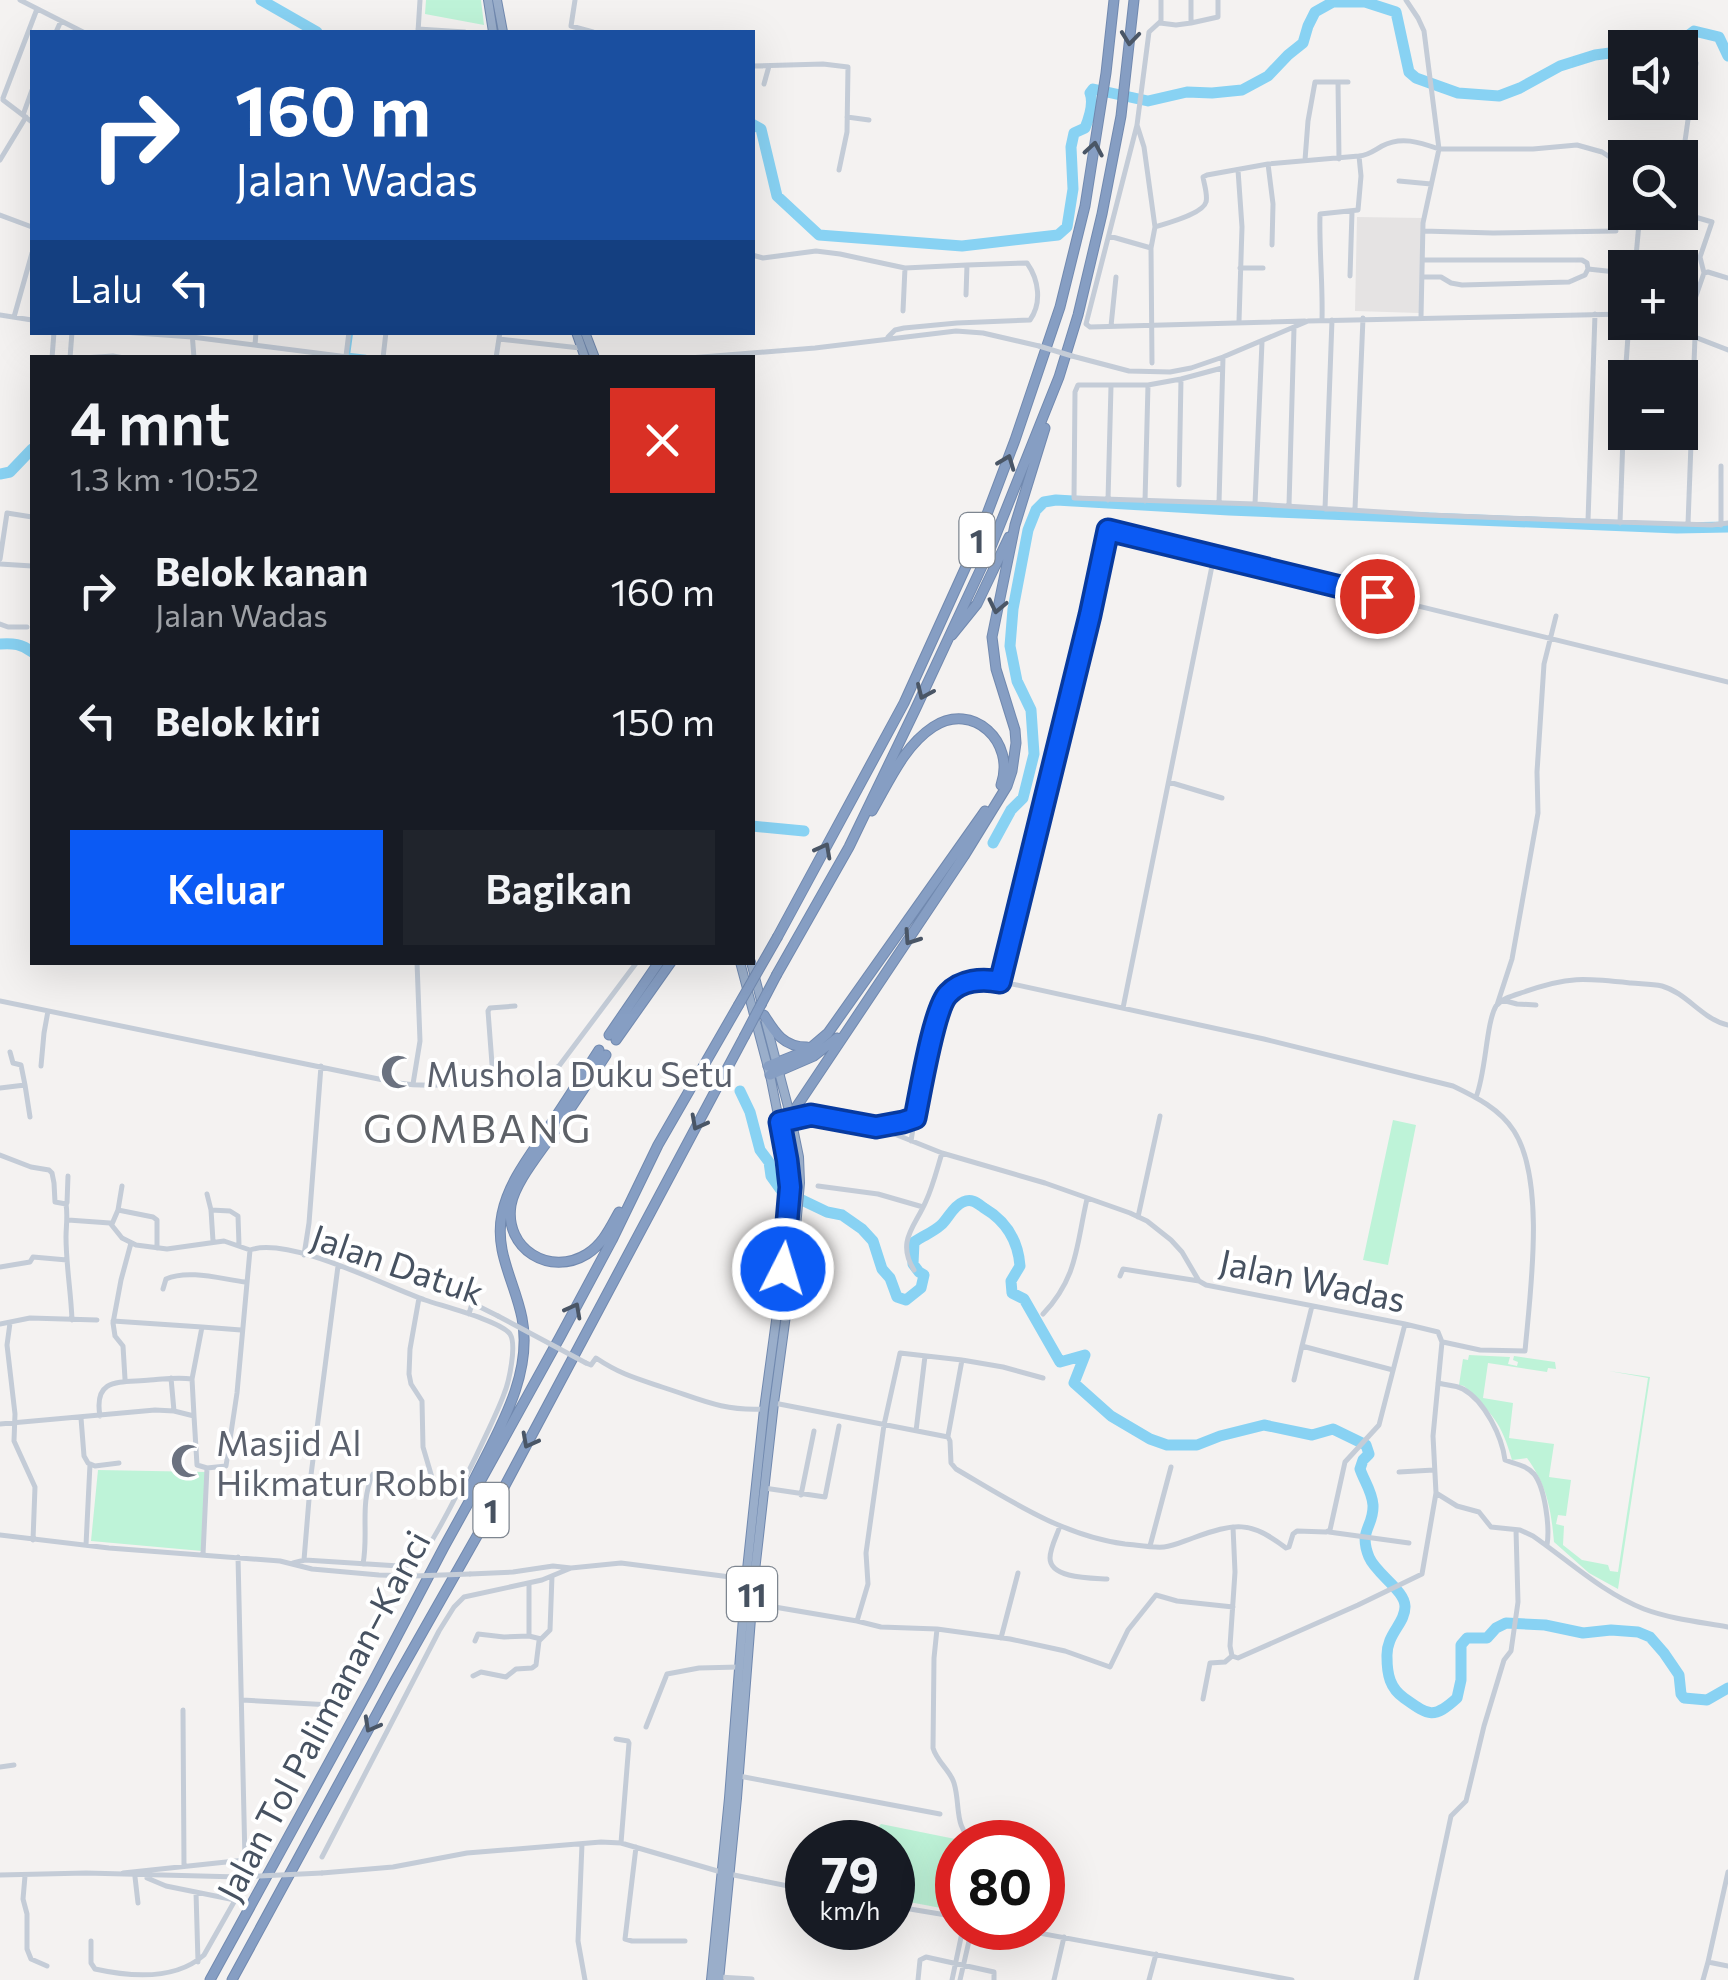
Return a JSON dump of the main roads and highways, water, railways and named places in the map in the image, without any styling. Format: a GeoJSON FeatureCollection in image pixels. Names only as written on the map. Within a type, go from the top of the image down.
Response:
{"type":"FeatureCollection","features":[{"type":"Feature","properties":{"kind":"highway"},"geometry":{"type":"LineString","coordinates":[[488,0],[493,30]]}},
{"type":"Feature","properties":{"kind":"highway"},"geometry":{"type":"LineString","coordinates":[[497,0],[503,30]]}},
{"type":"Feature","properties":{"kind":"highway","name":"Jalan Tol Palimanan–Kanci"},"geometry":{"type":"LineString","coordinates":[[210,1980],[612,1240],[658,1145],[778,936],[904,703],[953,596],[987,516],[1060,307],[1084,206],[1114,0]]}},
{"type":"Feature","properties":{"kind":"highway","name":"Jalan Tol Palimanan–Kanci"},"geometry":{"type":"LineString","coordinates":[[232,1980],[494,1506],[777,974],[850,847],[992,547],[1059,377],[1078,315],[1121,116],[1134,0]]}},
{"type":"Feature","properties":{"kind":"highway"},"geometry":{"type":"LineString","coordinates":[[946,640],[977,604],[1015,525],[1059,377]]}},
{"type":"Feature","properties":{"kind":"highway"},"geometry":{"type":"LineString","coordinates":[[780,1122],[791,1117],[1007,786],[1015,757],[1015,730],[996,670],[992,637],[1015,525]]}},
{"type":"Feature","properties":{"kind":"highway"},"geometry":{"type":"LineString","coordinates":[[774,1069],[814,1045],[840,1018],[996,796],[1006,768],[1001,746],[981,726],[966,720],[947,721],[932,728],[906,754],[850,847]]}},
{"type":"Feature","properties":{"kind":"highway"},"geometry":{"type":"LineString","coordinates":[[657,965],[612,1038],[670,965]]}},
{"type":"Feature","properties":{"kind":"highway","name":"11"},"geometry":{"type":"LineString","coordinates":[[741,965],[791,1117],[799,1157],[788,1202],[764,1409],[760,1495]]}},
{"type":"Feature","properties":{"kind":"highway","name":"11"},"geometry":{"type":"LineString","coordinates":[[716,1979],[739,1668],[798,1210],[752,965]]}},
{"type":"Feature","properties":{"kind":"highway"},"geometry":{"type":"LineString","coordinates":[[764,1015],[788,1044],[814,1045]]}},
{"type":"Feature","properties":{"kind":"highway"},"geometry":{"type":"LineString","coordinates":[[774,1069],[814,1056],[847,1030]]}},
{"type":"Feature","properties":{"kind":"highway"},"geometry":{"type":"LineString","coordinates":[[444,1547],[510,1402],[523,1362],[522,1320],[501,1246],[505,1203],[523,1167],[602,1053],[514,1195],[511,1222],[521,1246],[534,1257],[554,1263],[575,1260],[604,1240],[658,1145]]}},
{"type":"Feature","properties":{"kind":"highway","name":"11"},"geometry":{"type":"LineString","coordinates":[[725,1873],[738,1776],[752,1604],[750,1580]]}},
{"type":"Feature","properties":{"kind":"waterway"},"geometry":{"type":"LineString","coordinates":[[261,0],[314,30]]}},
{"type":"Feature","properties":{"kind":"waterway"},"geometry":{"type":"LineString","coordinates":[[755,126],[761,129],[777,196],[819,235],[962,246],[1058,235],[1067,227],[1073,189],[1071,147],[1074,133],[1087,124],[1093,89],[1148,101],[1187,92],[1242,90],[1268,76],[1303,43],[1315,12],[1333,2],[1365,2],[1396,12],[1409,72],[1458,93],[1499,96],[1560,66],[1608,53]]}},
{"type":"Feature","properties":{"kind":"waterway"},"geometry":{"type":"LineString","coordinates":[[1698,32],[1719,37],[1728,56]]}},
{"type":"Feature","properties":{"kind":"waterway"},"geometry":{"type":"LineString","coordinates":[[352,335],[349,354],[358,355]]}},
{"type":"Feature","properties":{"kind":"waterway"},"geometry":{"type":"LineString","coordinates":[[0,474],[10,472],[30,451]]}},
{"type":"Feature","properties":{"kind":"waterway"},"geometry":{"type":"LineString","coordinates":[[993,843],[1011,810],[1023,798],[1034,754],[1031,710],[1017,681],[1010,646],[1028,530],[1044,502],[1728,527]]}},
{"type":"Feature","properties":{"kind":"waterway"},"geometry":{"type":"LineString","coordinates":[[0,644],[30,651]]}},
{"type":"Feature","properties":{"kind":"waterway"},"geometry":{"type":"LineString","coordinates":[[755,826],[804,831]]}},
{"type":"Feature","properties":{"kind":"waterway"},"geometry":{"type":"LineString","coordinates":[[740,1091],[760,1150],[781,1190],[842,1215],[862,1229],[873,1241],[897,1297],[906,1300],[921,1288],[924,1275],[913,1264],[914,1242],[941,1225],[959,1204],[972,1201],[999,1219],[1014,1240],[1020,1266],[1011,1281],[1012,1293],[1024,1299],[1060,1362],[1085,1355],[1074,1383],[1111,1416],[1167,1445],[1197,1445],[1264,1425],[1312,1435],[1333,1429],[1366,1445],[1369,1454],[1360,1469],[1373,1505],[1366,1548],[1373,1563],[1401,1595],[1405,1607],[1387,1649],[1389,1675],[1399,1694],[1419,1708],[1436,1712],[1457,1698],[1461,1645],[1467,1638],[1487,1638],[1506,1623],[1545,1625],[1583,1633],[1638,1632],[1650,1637],[1664,1653],[1679,1675],[1684,1698],[1707,1700],[1728,1688]]}},
{"type":"Feature","properties":{"kind":"place","name":"Mushola Duku Setu"},"geometry":{"type":"Point","coordinates":[398,1072]}},
{"type":"Feature","properties":{"kind":"place","name":"Masjid Al Hikmatur Robbi"},"geometry":{"type":"Point","coordinates":[188,1461]}},
{"type":"Feature","properties":{"kind":"district","name":"GOMBANG"},"geometry":{"type":"Point","coordinates":[478,1126]}}]}
